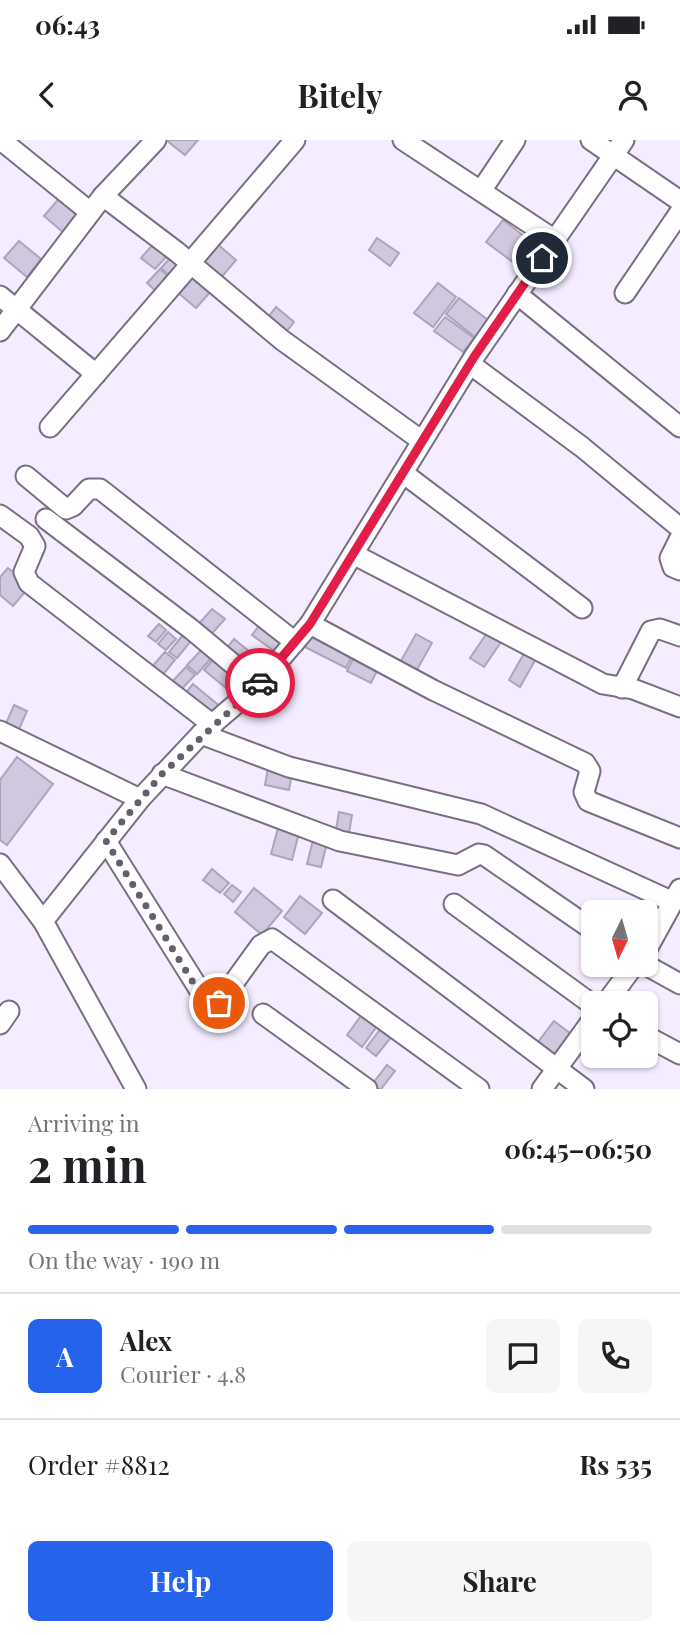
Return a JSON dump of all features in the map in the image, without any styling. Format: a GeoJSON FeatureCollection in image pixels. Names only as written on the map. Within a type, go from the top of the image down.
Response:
{"type":"FeatureCollection","features":[{"type":"Feature","properties":{"kind":"street"},"geometry":{"type":"LineString","coordinates":[[1,140],[90,212]]}},
{"type":"Feature","properties":{"kind":"street"},"geometry":{"type":"LineString","coordinates":[[0,331],[103,196],[156,140]]}},
{"type":"Feature","properties":{"kind":"street"},"geometry":{"type":"LineString","coordinates":[[50,427],[295,140]]}},
{"type":"Feature","properties":{"kind":"street"},"geometry":{"type":"LineString","coordinates":[[403,140],[555,240]]}},
{"type":"Feature","properties":{"kind":"street"},"geometry":{"type":"LineString","coordinates":[[481,191],[515,140]]}},
{"type":"Feature","properties":{"kind":"street"},"geometry":{"type":"LineString","coordinates":[[591,140],[619,148],[680,201]]}},
{"type":"Feature","properties":{"kind":"street"},"geometry":{"type":"LineString","coordinates":[[43,921],[162,774],[258,685],[310,624],[470,364],[619,148]]}},
{"type":"Feature","properties":{"kind":"street"},"geometry":{"type":"LineString","coordinates":[[103,196],[191,264],[282,340],[422,441]]}},
{"type":"Feature","properties":{"kind":"street"},"geometry":{"type":"LineString","coordinates":[[625,293],[680,212]]}},
{"type":"Feature","properties":{"kind":"street"},"geometry":{"type":"LineString","coordinates":[[517,294],[680,428]]}},
{"type":"Feature","properties":{"kind":"street"},"geometry":{"type":"LineString","coordinates":[[0,296],[96,374]]}},
{"type":"Feature","properties":{"kind":"street"},"geometry":{"type":"LineString","coordinates":[[470,364],[582,447],[680,528]]}},
{"type":"Feature","properties":{"kind":"street"},"geometry":{"type":"LineString","coordinates":[[403,473],[582,608]]}},
{"type":"Feature","properties":{"kind":"street"},"geometry":{"type":"LineString","coordinates":[[26,476],[66,509],[73,506],[89,488],[100,489],[295,642]]}},
{"type":"Feature","properties":{"kind":"street"},"geometry":{"type":"LineString","coordinates":[[0,516],[29,536],[35,546],[24,572],[29,583],[207,730],[289,767],[481,814],[677,895],[658,929]]}},
{"type":"Feature","properties":{"kind":"street"},"geometry":{"type":"LineString","coordinates":[[46,519],[191,629],[258,685]]}},
{"type":"Feature","properties":{"kind":"street"},"geometry":{"type":"LineString","coordinates":[[680,538],[670,558],[673,567],[680,570]]}},
{"type":"Feature","properties":{"kind":"street"},"geometry":{"type":"LineString","coordinates":[[353,554],[603,684],[680,706]]}},
{"type":"Feature","properties":{"kind":"street"},"geometry":{"type":"LineString","coordinates":[[310,624],[433,690],[584,762],[590,771],[584,792],[588,801],[680,838]]}},
{"type":"Feature","properties":{"kind":"street"},"geometry":{"type":"LineString","coordinates":[[622,688],[651,631],[660,629],[680,636]]}},
{"type":"Feature","properties":{"kind":"street"},"geometry":{"type":"LineString","coordinates":[[0,730],[140,799]]}},
{"type":"Feature","properties":{"kind":"street"},"geometry":{"type":"LineString","coordinates":[[162,774],[340,842],[458,865],[479,854],[485,855],[581,922]]}},
{"type":"Feature","properties":{"kind":"street"},"geometry":{"type":"LineString","coordinates":[[106,841],[207,1002],[219,1003],[261,945],[272,939],[479,1089]]}},
{"type":"Feature","properties":{"kind":"street"},"geometry":{"type":"LineString","coordinates":[[0,864],[43,921],[136,1089]]}},
{"type":"Feature","properties":{"kind":"street"},"geometry":{"type":"LineString","coordinates":[[333,900],[584,1089]]}},
{"type":"Feature","properties":{"kind":"street"},"geometry":{"type":"LineString","coordinates":[[454,904],[581,996]]}},
{"type":"Feature","properties":{"kind":"street"},"geometry":{"type":"LineString","coordinates":[[658,972],[680,984]]}},
{"type":"Feature","properties":{"kind":"street"},"geometry":{"type":"LineString","coordinates":[[263,1014],[367,1089]]}},
{"type":"Feature","properties":{"kind":"street"},"geometry":{"type":"LineString","coordinates":[[542,1089],[581,1035]]}},
{"type":"Feature","properties":{"kind":"street"},"geometry":{"type":"LineString","coordinates":[[658,1042],[680,1054]]}},
{"type":"Feature","properties":{"kind":"building"},"geometry":{"type":"Polygon","coordinates":[[[166,140],[198,140],[185,155],[166,140]]]}},
{"type":"Feature","properties":{"kind":"building"},"geometry":{"type":"Polygon","coordinates":[[[63,194],[83,211],[64,233],[44,216],[63,194]]]}},
{"type":"Feature","properties":{"kind":"building"},"geometry":{"type":"Polygon","coordinates":[[[503,220],[538,247],[522,269],[486,242],[503,220]]]}},
{"type":"Feature","properties":{"kind":"building"},"geometry":{"type":"Polygon","coordinates":[[[377,238],[399,253],[390,266],[369,250],[377,238]]]}},
{"type":"Feature","properties":{"kind":"building"},"geometry":{"type":"Polygon","coordinates":[[[19,241],[41,259],[27,277],[4,258],[19,241]]]}},
{"type":"Feature","properties":{"kind":"building"},"geometry":{"type":"Polygon","coordinates":[[[155,242],[169,254],[155,269],[141,258],[155,242]]]}},
{"type":"Feature","properties":{"kind":"building"},"geometry":{"type":"Polygon","coordinates":[[[215,242],[236,260],[219,280],[198,262],[215,242]]]}},
{"type":"Feature","properties":{"kind":"building"},"geometry":{"type":"Polygon","coordinates":[[[172,256],[185,267],[174,280],[161,268],[172,256]]]}},
{"type":"Feature","properties":{"kind":"building"},"geometry":{"type":"Polygon","coordinates":[[[160,269],[173,281],[160,295],[147,283],[160,269]]]}},
{"type":"Feature","properties":{"kind":"building"},"geometry":{"type":"Polygon","coordinates":[[[191,273],[212,290],[196,308],[176,291],[191,273]]]}},
{"type":"Feature","properties":{"kind":"building"},"geometry":{"type":"Polygon","coordinates":[[[438,283],[456,297],[433,327],[414,313],[438,283]]]}},
{"type":"Feature","properties":{"kind":"building"},"geometry":{"type":"Polygon","coordinates":[[[459,298],[488,320],[475,337],[446,314],[459,298]]]}},
{"type":"Feature","properties":{"kind":"building"},"geometry":{"type":"Polygon","coordinates":[[[276,307],[294,322],[283,336],[265,321],[276,307]]]}},
{"type":"Feature","properties":{"kind":"building"},"geometry":{"type":"Polygon","coordinates":[[[445,317],[474,338],[463,352],[434,331],[445,317]]]}},
{"type":"Feature","properties":{"kind":"building"},"geometry":{"type":"Polygon","coordinates":[[[8,568],[30,586],[13,606],[0,595],[0,577],[8,568]]]}},
{"type":"Feature","properties":{"kind":"building"},"geometry":{"type":"Polygon","coordinates":[[[212,609],[225,619],[208,638],[196,627],[212,609]]]}},
{"type":"Feature","properties":{"kind":"building"},"geometry":{"type":"Polygon","coordinates":[[[261,623],[286,641],[277,653],[252,635],[261,623]]]}},
{"type":"Feature","properties":{"kind":"building"},"geometry":{"type":"Polygon","coordinates":[[[159,624],[166,630],[156,642],[148,636],[159,624]]]}},
{"type":"Feature","properties":{"kind":"building"},"geometry":{"type":"Polygon","coordinates":[[[187,630],[195,636],[177,658],[169,652],[187,630]]]}},
{"type":"Feature","properties":{"kind":"building"},"geometry":{"type":"Polygon","coordinates":[[[489,630],[503,639],[484,667],[470,658],[489,630]]]}},
{"type":"Feature","properties":{"kind":"building"},"geometry":{"type":"Polygon","coordinates":[[[313,631],[354,652],[346,668],[305,647],[313,631]]]}},
{"type":"Feature","properties":{"kind":"building"},"geometry":{"type":"Polygon","coordinates":[[[168,632],[176,639],[166,650],[158,644],[168,632]]]}},
{"type":"Feature","properties":{"kind":"building"},"geometry":{"type":"Polygon","coordinates":[[[416,634],[432,643],[414,675],[398,666],[416,634]]]}},
{"type":"Feature","properties":{"kind":"building"},"geometry":{"type":"Polygon","coordinates":[[[234,639],[266,665],[256,677],[224,652],[234,639]]]}},
{"type":"Feature","properties":{"kind":"building"},"geometry":{"type":"Polygon","coordinates":[[[206,645],[215,654],[197,674],[187,665],[206,645]]]}},
{"type":"Feature","properties":{"kind":"building"},"geometry":{"type":"Polygon","coordinates":[[[527,648],[538,655],[520,687],[509,680],[527,648]]]}},
{"type":"Feature","properties":{"kind":"building"},"geometry":{"type":"Polygon","coordinates":[[[165,652],[175,660],[160,678],[150,669],[165,652]]]}},
{"type":"Feature","properties":{"kind":"building"},"geometry":{"type":"Polygon","coordinates":[[[217,655],[249,682],[237,697],[204,670],[217,655]]]}},
{"type":"Feature","properties":{"kind":"building"},"geometry":{"type":"Polygon","coordinates":[[[355,655],[379,667],[371,683],[347,671],[355,655]]]}},
{"type":"Feature","properties":{"kind":"building"},"geometry":{"type":"Polygon","coordinates":[[[186,667],[195,675],[176,695],[167,687],[186,667]]]}},
{"type":"Feature","properties":{"kind":"building"},"geometry":{"type":"Polygon","coordinates":[[[193,684],[222,708],[212,721],[182,697],[193,684]]]}},
{"type":"Feature","properties":{"kind":"building"},"geometry":{"type":"Polygon","coordinates":[[[14,705],[27,711],[17,734],[4,728],[14,705]]]}},
{"type":"Feature","properties":{"kind":"building"},"geometry":{"type":"Polygon","coordinates":[[[17,757],[53,784],[7,845],[0,840],[0,780],[17,757]]]}},
{"type":"Feature","properties":{"kind":"building"},"geometry":{"type":"Polygon","coordinates":[[[268,768],[292,773],[289,790],[265,785],[268,768]]]}},
{"type":"Feature","properties":{"kind":"building"},"geometry":{"type":"Polygon","coordinates":[[[339,812],[352,815],[348,839],[335,836],[339,812]]]}},
{"type":"Feature","properties":{"kind":"building"},"geometry":{"type":"Polygon","coordinates":[[[278,828],[299,833],[292,860],[271,854],[278,828]]]}},
{"type":"Feature","properties":{"kind":"building"},"geometry":{"type":"Polygon","coordinates":[[[313,840],[327,843],[321,867],[307,864],[313,840]]]}},
{"type":"Feature","properties":{"kind":"building"},"geometry":{"type":"Polygon","coordinates":[[[212,869],[229,883],[220,893],[203,880],[212,869]]]}},
{"type":"Feature","properties":{"kind":"building"},"geometry":{"type":"Polygon","coordinates":[[[232,885],[241,892],[233,902],[224,894],[232,885]]]}},
{"type":"Feature","properties":{"kind":"building"},"geometry":{"type":"Polygon","coordinates":[[[254,888],[282,911],[262,935],[235,912],[254,888]]]}},
{"type":"Feature","properties":{"kind":"building"},"geometry":{"type":"Polygon","coordinates":[[[300,896],[322,913],[305,934],[284,917],[300,896]]]}},
{"type":"Feature","properties":{"kind":"building"},"geometry":{"type":"Polygon","coordinates":[[[363,1013],[378,1025],[362,1047],[347,1035],[363,1013]]]}},
{"type":"Feature","properties":{"kind":"building"},"geometry":{"type":"Polygon","coordinates":[[[554,1021],[571,1034],[555,1055],[538,1042],[554,1021]]]}},
{"type":"Feature","properties":{"kind":"building"},"geometry":{"type":"Polygon","coordinates":[[[382,1027],[393,1035],[376,1056],[366,1048],[382,1027]]]}},
{"type":"Feature","properties":{"kind":"building"},"geometry":{"type":"Polygon","coordinates":[[[387,1065],[395,1071],[381,1089],[370,1087],[387,1065]]]}},
{"type":"Feature","properties":{"kind":"way so far"},"geometry":{"type":"LineString","coordinates":[[219,1003],[207,1002],[199,992],[106,841],[162,774],[201,734],[260,683]]}},
{"type":"Feature","properties":{"kind":"route"},"geometry":{"type":"LineString","coordinates":[[260,683],[310,624],[474,357],[542,258]]}}]}
